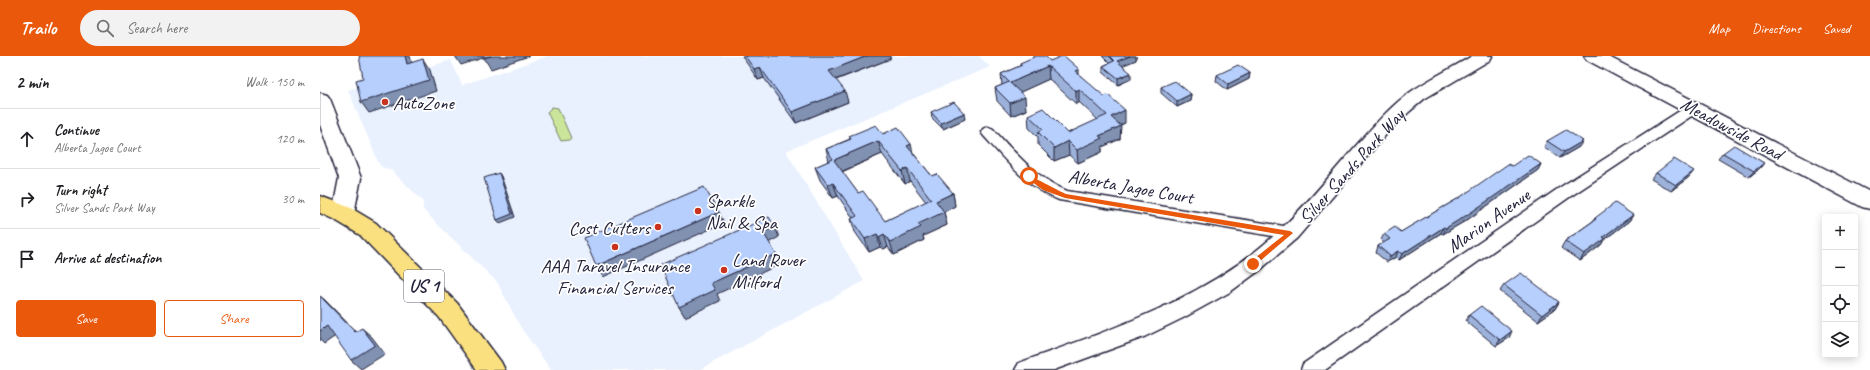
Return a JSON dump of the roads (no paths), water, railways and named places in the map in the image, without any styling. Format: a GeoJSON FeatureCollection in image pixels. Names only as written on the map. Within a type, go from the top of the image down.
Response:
{"type":"FeatureCollection","features":[{"type":"Feature","properties":{"kind":"main road","name":"Meadowside Road"},"geometry":{"type":"LineString","coordinates":[[1593,56],[1870,201]]}},
{"type":"Feature","properties":{"kind":"main road"},"geometry":{"type":"LineString","coordinates":[[322,114],[350,178],[343,214]]}},
{"type":"Feature","properties":{"kind":"main road","name":"US 1"},"geometry":{"type":"LineString","coordinates":[[320,204],[343,214],[368,229],[448,310],[488,368]]}},
{"type":"Feature","properties":{"kind":"street","name":"Silver Sands Park Way"},"geometry":{"type":"LineString","coordinates":[[1028,370],[1136,330],[1175,312],[1222,286],[1253,264],[1290,233],[1384,126],[1404,107],[1418,95],[1484,56]]}},
{"type":"Feature","properties":{"kind":"street","name":"Marion Avenue"},"geometry":{"type":"LineString","coordinates":[[1310,370],[1564,192],[1694,108]]}},
{"type":"Feature","properties":{"kind":"street","name":"Alberta Jagoe Court"},"geometry":{"type":"LineString","coordinates":[[988,132],[1029,176],[1046,188],[1060,195],[1290,233]]}},
{"type":"Feature","properties":{"kind":"place","name":"AutoZone"},"geometry":{"type":"Point","coordinates":[385,102]}},
{"type":"Feature","properties":{"kind":"place","name":"Sparkle Nail & Spa"},"geometry":{"type":"Point","coordinates":[698,211]}},
{"type":"Feature","properties":{"kind":"place","name":"Cost Cutters"},"geometry":{"type":"Point","coordinates":[658,227]}},
{"type":"Feature","properties":{"kind":"place","name":"AAA Taravel Insurance Financial Services"},"geometry":{"type":"Point","coordinates":[615,247]}},
{"type":"Feature","properties":{"kind":"place","name":"Land Rover Milford"},"geometry":{"type":"Point","coordinates":[724,270]}}]}
